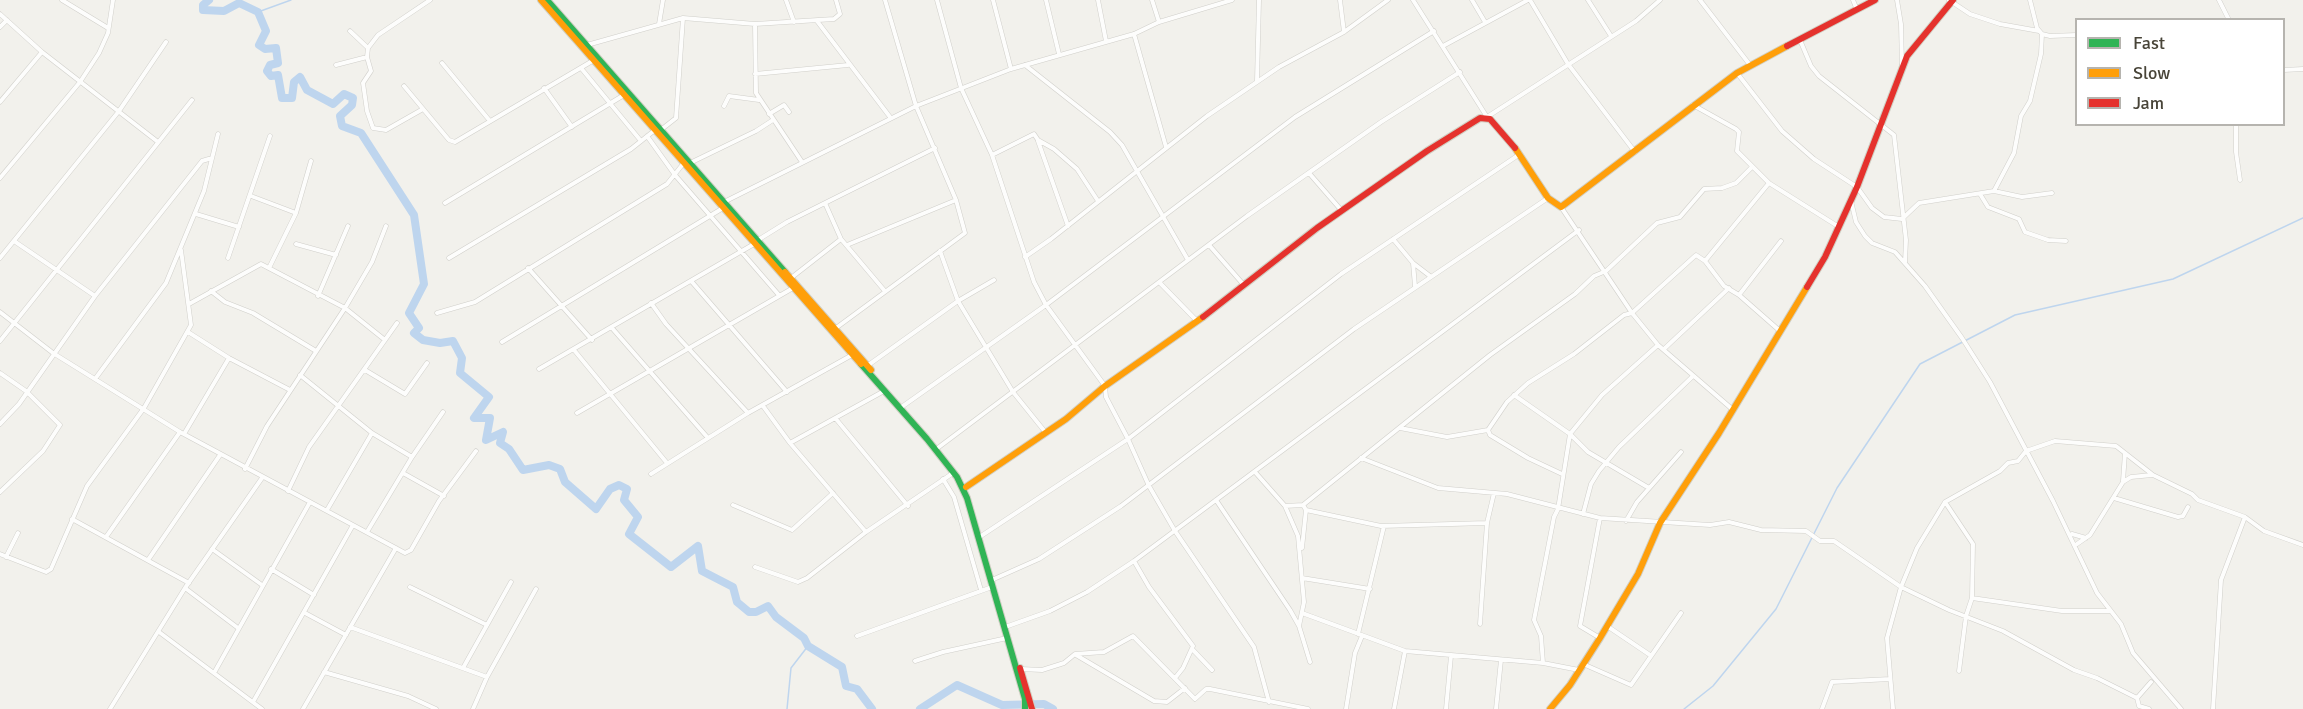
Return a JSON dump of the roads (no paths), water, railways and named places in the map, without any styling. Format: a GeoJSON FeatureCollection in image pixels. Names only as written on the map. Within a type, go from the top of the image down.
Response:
{"type":"FeatureCollection","features":[{"type":"Feature","properties":{"kind":"street"},"geometry":{"type":"LineString","coordinates":[[62,0],[108,28]]}},
{"type":"Feature","properties":{"kind":"street"},"geometry":{"type":"LineString","coordinates":[[0,178],[80,82],[106,40],[112,0]]}},
{"type":"Feature","properties":{"kind":"street"},"geometry":{"type":"LineString","coordinates":[[423,109],[386,130],[374,128],[367,111],[363,82],[371,71],[367,57],[368,48],[381,33],[430,0]]}},
{"type":"Feature","properties":{"kind":"street"},"geometry":{"type":"LineString","coordinates":[[541,0],[658,130]]}},
{"type":"Feature","properties":{"kind":"street"},"geometry":{"type":"LineString","coordinates":[[548,0],[793,288],[836,328],[939,447],[966,487],[1032,709]]}},
{"type":"Feature","properties":{"kind":"street"},"geometry":{"type":"LineString","coordinates":[[659,24],[663,0]]}},
{"type":"Feature","properties":{"kind":"street"},"geometry":{"type":"LineString","coordinates":[[786,0],[794,22]]}},
{"type":"Feature","properties":{"kind":"street"},"geometry":{"type":"LineString","coordinates":[[586,45],[683,18],[755,24],[834,19],[840,14],[836,0]]}},
{"type":"Feature","properties":{"kind":"street"},"geometry":{"type":"LineString","coordinates":[[836,328],[884,290],[965,233],[966,227],[916,106],[885,0]]}},
{"type":"Feature","properties":{"kind":"street"},"geometry":{"type":"LineString","coordinates":[[938,0],[961,88],[992,155],[1024,258],[1046,305],[1105,386],[1106,397],[1149,486],[1175,531],[1254,647],[1269,702]]}},
{"type":"Feature","properties":{"kind":"street"},"geometry":{"type":"LineString","coordinates":[[993,0],[1011,69]]}},
{"type":"Feature","properties":{"kind":"street"},"geometry":{"type":"LineString","coordinates":[[1046,0],[1059,54]]}},
{"type":"Feature","properties":{"kind":"street"},"geometry":{"type":"LineString","coordinates":[[1098,0],[1106,41]]}},
{"type":"Feature","properties":{"kind":"street"},"geometry":{"type":"LineString","coordinates":[[1152,0],[1159,22]]}},
{"type":"Feature","properties":{"kind":"street"},"geometry":{"type":"LineString","coordinates":[[502,342],[561,304],[653,252],[724,205],[890,117],[1011,69],[1134,34],[1159,22],[1232,0]]}},
{"type":"Feature","properties":{"kind":"street"},"geometry":{"type":"LineString","coordinates":[[1257,81],[1259,0]]}},
{"type":"Feature","properties":{"kind":"street"},"geometry":{"type":"LineString","coordinates":[[1340,0],[1344,32]]}},
{"type":"Feature","properties":{"kind":"street"},"geometry":{"type":"LineString","coordinates":[[1024,258],[1068,226],[1166,147],[1257,81],[1344,32],[1388,0]]}},
{"type":"Feature","properties":{"kind":"street"},"geometry":{"type":"LineString","coordinates":[[1413,0],[1487,117],[1520,154],[1548,198],[1561,207],[1579,230],[1632,313],[1658,345],[1732,409]]}},
{"type":"Feature","properties":{"kind":"street"},"geometry":{"type":"LineString","coordinates":[[1472,0],[1485,22]]}},
{"type":"Feature","properties":{"kind":"street"},"geometry":{"type":"LineString","coordinates":[[1443,46],[1529,0],[1568,64],[1635,152]]}},
{"type":"Feature","properties":{"kind":"street"},"geometry":{"type":"LineString","coordinates":[[1588,0],[1611,36]]}},
{"type":"Feature","properties":{"kind":"street"},"geometry":{"type":"LineString","coordinates":[[966,487],[1046,433],[1105,386],[1197,321],[1243,284],[1426,151],[1480,118],[1487,117],[1636,21],[1660,0]]}},
{"type":"Feature","properties":{"kind":"street"},"geometry":{"type":"LineString","coordinates":[[1700,0],[1750,65]]}},
{"type":"Feature","properties":{"kind":"street"},"geometry":{"type":"LineString","coordinates":[[1854,0],[1857,10]]}},
{"type":"Feature","properties":{"kind":"street"},"geometry":{"type":"LineString","coordinates":[[1561,207],[1635,152],[1692,104],[1737,73],[1875,0]]}},
{"type":"Feature","properties":{"kind":"street"},"geometry":{"type":"LineString","coordinates":[[1897,0],[1901,24],[1902,65]]}},
{"type":"Feature","properties":{"kind":"street"},"geometry":{"type":"LineString","coordinates":[[1994,191],[2014,153],[2021,116],[2030,101],[2041,54],[2040,32],[2030,0]]}},
{"type":"Feature","properties":{"kind":"street"},"geometry":{"type":"LineString","coordinates":[[2218,0],[2228,18]]}},
{"type":"Feature","properties":{"kind":"street"},"geometry":{"type":"LineString","coordinates":[[1550,709],[1600,638],[1638,574],[1660,523],[1825,257],[1857,187],[1907,56],[1951,1],[1970,14],[2000,24],[2050,36],[2075,35]]}},
{"type":"Feature","properties":{"kind":"street"},"geometry":{"type":"LineString","coordinates":[[0,14],[42,52],[158,142]]}},
{"type":"Feature","properties":{"kind":"street"},"geometry":{"type":"LineString","coordinates":[[449,258],[676,118],[683,18]]}},
{"type":"Feature","properties":{"kind":"street"},"geometry":{"type":"LineString","coordinates":[[0,27],[7,20]]}},
{"type":"Feature","properties":{"kind":"street"},"geometry":{"type":"LineString","coordinates":[[816,21],[890,117]]}},
{"type":"Feature","properties":{"kind":"street"},"geometry":{"type":"LineString","coordinates":[[755,24],[755,74],[759,100],[802,162]]}},
{"type":"Feature","properties":{"kind":"street"},"geometry":{"type":"LineString","coordinates":[[350,31],[368,48]]}},
{"type":"Feature","properties":{"kind":"street"},"geometry":{"type":"LineString","coordinates":[[903,406],[1046,305],[1295,117],[1434,32]]}},
{"type":"Feature","properties":{"kind":"street"},"geometry":{"type":"LineString","coordinates":[[1134,34],[1166,147]]}},
{"type":"Feature","properties":{"kind":"street"},"geometry":{"type":"LineString","coordinates":[[1800,40],[1811,66],[1819,76],[1894,135],[1906,240],[1905,263]]}},
{"type":"Feature","properties":{"kind":"street"},"geometry":{"type":"LineString","coordinates":[[0,258],[119,111],[166,42]]}},
{"type":"Feature","properties":{"kind":"street"},"geometry":{"type":"LineString","coordinates":[[0,102],[42,52]]}},
{"type":"Feature","properties":{"kind":"street"},"geometry":{"type":"LineString","coordinates":[[336,65],[367,57]]}},
{"type":"Feature","properties":{"kind":"street"},"geometry":{"type":"LineString","coordinates":[[404,86],[452,142],[594,60]]}},
{"type":"Feature","properties":{"kind":"street"},"geometry":{"type":"LineString","coordinates":[[442,63],[490,121]]}},
{"type":"Feature","properties":{"kind":"street"},"geometry":{"type":"LineString","coordinates":[[755,74],[849,65]]}},
{"type":"Feature","properties":{"kind":"street"},"geometry":{"type":"LineString","coordinates":[[1025,65],[1110,132],[1138,170],[1162,217],[1188,260]]}},
{"type":"Feature","properties":{"kind":"street"},"geometry":{"type":"LineString","coordinates":[[581,68],[641,141]]}},
{"type":"Feature","properties":{"kind":"street"},"geometry":{"type":"LineString","coordinates":[[2285,70],[2303,69]]}},
{"type":"Feature","properties":{"kind":"street"},"geometry":{"type":"LineString","coordinates":[[939,447],[1188,260],[1309,173],[1460,72]]}},
{"type":"Feature","properties":{"kind":"street"},"geometry":{"type":"LineString","coordinates":[[1737,73],[1782,131],[1814,159],[1857,187],[1872,208],[1884,217],[1902,219],[1919,203],[1994,191],[2022,197],[2052,193]]}},
{"type":"Feature","properties":{"kind":"street"},"geometry":{"type":"LineString","coordinates":[[544,88],[572,127]]}},
{"type":"Feature","properties":{"kind":"street"},"geometry":{"type":"LineString","coordinates":[[444,203],[624,94]]}},
{"type":"Feature","properties":{"kind":"street"},"geometry":{"type":"LineString","coordinates":[[724,106],[729,96],[759,100]]}},
{"type":"Feature","properties":{"kind":"street"},"geometry":{"type":"LineString","coordinates":[[0,340],[192,100]]}},
{"type":"Feature","properties":{"kind":"street"},"geometry":{"type":"LineString","coordinates":[[1692,104],[1739,132],[1737,152],[1751,168],[1769,183],[1839,227]]}},
{"type":"Feature","properties":{"kind":"street"},"geometry":{"type":"LineString","coordinates":[[769,114],[784,105],[789,112]]}},
{"type":"Feature","properties":{"kind":"street"},"geometry":{"type":"LineString","coordinates":[[437,313],[475,302],[667,184],[686,163],[756,131],[773,120]]}},
{"type":"Feature","properties":{"kind":"street"},"geometry":{"type":"LineString","coordinates":[[2236,126],[2236,152],[2240,180]]}},
{"type":"Feature","properties":{"kind":"street"},"geometry":{"type":"LineString","coordinates":[[95,379],[159,295],[196,214],[218,134]]}},
{"type":"Feature","properties":{"kind":"street"},"geometry":{"type":"LineString","coordinates":[[992,155],[1030,134],[1036,136],[1068,226]]}},
{"type":"Feature","properties":{"kind":"street"},"geometry":{"type":"LineString","coordinates":[[228,258],[270,136]]}},
{"type":"Feature","properties":{"kind":"street"},"geometry":{"type":"LineString","coordinates":[[647,136],[675,174],[778,294]]}},
{"type":"Feature","properties":{"kind":"street"},"geometry":{"type":"LineString","coordinates":[[1038,140],[1054,149],[1077,169],[1098,201]]}},
{"type":"Feature","properties":{"kind":"street"},"geometry":{"type":"LineString","coordinates":[[539,369],[825,203],[935,148]]}},
{"type":"Feature","properties":{"kind":"street"},"geometry":{"type":"LineString","coordinates":[[981,536],[1128,439],[1282,319],[1393,239],[1520,154]]}},
{"type":"Feature","properties":{"kind":"street"},"geometry":{"type":"LineString","coordinates":[[0,424],[19,404],[95,296],[202,161],[212,158]]}},
{"type":"Feature","properties":{"kind":"street"},"geometry":{"type":"LineString","coordinates":[[269,268],[296,213],[311,160]]}},
{"type":"Feature","properties":{"kind":"street"},"geometry":{"type":"LineString","coordinates":[[1285,506],[1303,505],[1490,356],[1575,294],[1594,276],[1606,272],[1657,223],[1686,214],[1704,189],[1722,188],[1736,183],[1751,168]]}},
{"type":"Feature","properties":{"kind":"street"},"geometry":{"type":"LineString","coordinates":[[1309,173],[1343,212]]}},
{"type":"Feature","properties":{"kind":"street"},"geometry":{"type":"LineString","coordinates":[[1705,261],[1769,183]]}},
{"type":"Feature","properties":{"kind":"street"},"geometry":{"type":"LineString","coordinates":[[1980,194],[1988,207],[2019,219],[2025,232],[2048,240],[2066,241]]}},
{"type":"Feature","properties":{"kind":"street"},"geometry":{"type":"LineString","coordinates":[[251,196],[296,213]]}},
{"type":"Feature","properties":{"kind":"street"},"geometry":{"type":"LineString","coordinates":[[994,579],[1039,559],[1149,486],[1354,329],[1548,198]]}},
{"type":"Feature","properties":{"kind":"street"},"geometry":{"type":"LineString","coordinates":[[847,245],[956,200]]}},
{"type":"Feature","properties":{"kind":"street"},"geometry":{"type":"LineString","coordinates":[[1851,201],[1856,222],[1865,236],[1872,243],[1895,252],[1962,338],[1990,382],[2071,534],[2097,593],[2121,624],[2133,653],[2181,709]]}},
{"type":"Feature","properties":{"kind":"street"},"geometry":{"type":"LineString","coordinates":[[825,203],[841,239],[884,290]]}},
{"type":"Feature","properties":{"kind":"street"},"geometry":{"type":"LineString","coordinates":[[196,214],[239,227]]}},
{"type":"Feature","properties":{"kind":"street"},"geometry":{"type":"LineString","coordinates":[[318,296],[348,226]]}},
{"type":"Feature","properties":{"kind":"street"},"geometry":{"type":"LineString","coordinates":[[245,468],[290,390],[345,308],[372,262],[386,226]]}},
{"type":"Feature","properties":{"kind":"street"},"geometry":{"type":"LineString","coordinates":[[1008,626],[1069,602],[1134,561],[1579,230]]}},
{"type":"Feature","properties":{"kind":"street"},"geometry":{"type":"LineString","coordinates":[[791,278],[841,239]]}},
{"type":"Feature","properties":{"kind":"street"},"geometry":{"type":"LineString","coordinates":[[1393,239],[1413,262],[1430,276]]}},
{"type":"Feature","properties":{"kind":"street"},"geometry":{"type":"LineString","coordinates":[[14,240],[95,296]]}},
{"type":"Feature","properties":{"kind":"street"},"geometry":{"type":"LineString","coordinates":[[1739,295],[1781,241]]}},
{"type":"Feature","properties":{"kind":"street"},"geometry":{"type":"LineString","coordinates":[[756,242],[791,278],[852,355],[954,472],[967,498],[1024,699],[1024,709]]}},
{"type":"Feature","properties":{"kind":"street"},"geometry":{"type":"LineString","coordinates":[[296,244],[336,255]]}},
{"type":"Feature","properties":{"kind":"street"},"geometry":{"type":"LineString","coordinates":[[1209,245],[1243,284]]}},
{"type":"Feature","properties":{"kind":"street"},"geometry":{"type":"LineString","coordinates":[[0,554],[49,572],[92,479],[144,408],[188,332],[191,318],[181,250]]}},
{"type":"Feature","properties":{"kind":"street"},"geometry":{"type":"LineString","coordinates":[[940,251],[958,300],[1013,392],[1046,433]]}},
{"type":"Feature","properties":{"kind":"street"},"geometry":{"type":"LineString","coordinates":[[1399,428],[1447,437],[1488,430],[1501,409],[1528,383],[1574,354],[1624,315],[1632,313],[1666,285],[1693,256],[1700,256],[1720,282],[1739,295],[1780,331]]}},
{"type":"Feature","properties":{"kind":"street"},"geometry":{"type":"LineString","coordinates":[[1413,262],[1415,286]]}},
{"type":"Feature","properties":{"kind":"street"},"geometry":{"type":"LineString","coordinates":[[189,304],[259,264],[345,308],[385,340]]}},
{"type":"Feature","properties":{"kind":"street"},"geometry":{"type":"LineString","coordinates":[[528,268],[592,340]]}},
{"type":"Feature","properties":{"kind":"street"},"geometry":{"type":"LineString","coordinates":[[867,366],[958,300],[994,280]]}},
{"type":"Feature","properties":{"kind":"street"},"geometry":{"type":"LineString","coordinates":[[692,282],[787,392]]}},
{"type":"Feature","properties":{"kind":"street"},"geometry":{"type":"LineString","coordinates":[[1159,282],[1197,321]]}},
{"type":"Feature","properties":{"kind":"street"},"geometry":{"type":"LineString","coordinates":[[577,413],[689,349],[778,294],[793,288]]}},
{"type":"Feature","properties":{"kind":"street"},"geometry":{"type":"LineString","coordinates":[[1664,349],[1729,288]]}},
{"type":"Feature","properties":{"kind":"street"},"geometry":{"type":"LineString","coordinates":[[211,291],[225,302],[253,313],[316,351]]}},
{"type":"Feature","properties":{"kind":"street"},"geometry":{"type":"LineString","coordinates":[[651,303],[689,349],[748,413]]}},
{"type":"Feature","properties":{"kind":"street"},"geometry":{"type":"LineString","coordinates":[[0,312],[53,353],[182,433],[262,478],[396,548],[409,552],[476,451]]}},
{"type":"Feature","properties":{"kind":"street"},"geometry":{"type":"LineString","coordinates":[[288,491],[309,447],[397,323]]}},
{"type":"Feature","properties":{"kind":"street"},"geometry":{"type":"LineString","coordinates":[[612,328],[708,438]]}},
{"type":"Feature","properties":{"kind":"street"},"geometry":{"type":"LineString","coordinates":[[188,332],[229,358],[290,390]]}},
{"type":"Feature","properties":{"kind":"street"},"geometry":{"type":"LineString","coordinates":[[1544,663],[1541,636],[1534,620],[1554,517],[1558,509],[1570,434],[1602,395],[1658,345]]}},
{"type":"Feature","properties":{"kind":"street"},"geometry":{"type":"LineString","coordinates":[[574,350],[667,463]]}},
{"type":"Feature","properties":{"kind":"street"},"geometry":{"type":"LineString","coordinates":[[651,474],[748,413],[852,355]]}},
{"type":"Feature","properties":{"kind":"street"},"geometry":{"type":"LineString","coordinates":[[106,537],[182,433],[229,358]]}},
{"type":"Feature","properties":{"kind":"street"},"geometry":{"type":"LineString","coordinates":[[365,370],[405,394],[427,363]]}},
{"type":"Feature","properties":{"kind":"street"},"geometry":{"type":"LineString","coordinates":[[0,373],[26,391],[60,425],[43,451],[0,492]]}},
{"type":"Feature","properties":{"kind":"street"},"geometry":{"type":"LineString","coordinates":[[300,375],[372,433],[412,457]]}},
{"type":"Feature","properties":{"kind":"street"},"geometry":{"type":"LineString","coordinates":[[1583,514],[1591,484],[1606,463],[1693,376]]}},
{"type":"Feature","properties":{"kind":"street"},"geometry":{"type":"LineString","coordinates":[[790,444],[884,391]]}},
{"type":"Feature","properties":{"kind":"street"},"geometry":{"type":"LineString","coordinates":[[1514,395],[1570,434],[1588,452],[1649,488]]}},
{"type":"Feature","properties":{"kind":"street"},"geometry":{"type":"LineString","coordinates":[[763,406],[790,444],[866,532]]}},
{"type":"Feature","properties":{"kind":"street"},"geometry":{"type":"LineString","coordinates":[[367,532],[412,457],[443,412]]}},
{"type":"Feature","properties":{"kind":"street"},"geometry":{"type":"LineString","coordinates":[[836,420],[908,506]]}},
{"type":"Feature","properties":{"kind":"street"},"geometry":{"type":"LineString","coordinates":[[1488,430],[1490,435],[1528,458],[1562,474]]}},
{"type":"Feature","properties":{"kind":"street"},"geometry":{"type":"LineString","coordinates":[[327,510],[372,433]]}},
{"type":"Feature","properties":{"kind":"street"},"geometry":{"type":"LineString","coordinates":[[1893,709],[1887,638],[1901,587],[1917,548],[1945,502],[2000,471],[2010,462],[2018,461],[2026,451],[2055,441],[2111,444],[2153,475],[2192,494],[2202,502],[2245,517],[2264,531],[2303,544]]}},
{"type":"Feature","properties":{"kind":"street"},"geometry":{"type":"LineString","coordinates":[[1626,521],[1630,510],[1681,452]]}},
{"type":"Feature","properties":{"kind":"street"},"geometry":{"type":"LineString","coordinates":[[2076,544],[2086,538],[2123,482],[2126,453]]}},
{"type":"Feature","properties":{"kind":"street"},"geometry":{"type":"LineString","coordinates":[[148,560],[220,455]]}},
{"type":"Feature","properties":{"kind":"street"},"geometry":{"type":"LineString","coordinates":[[1361,458],[1438,488],[1523,498],[1558,509],[1600,518],[1710,525],[1729,522],[1761,530],[1806,531],[1820,541],[1834,541],[1901,587],[2003,631],[2074,670],[2097,678],[2137,699],[2139,706],[2149,709]]}},
{"type":"Feature","properties":{"kind":"street"},"geometry":{"type":"LineString","coordinates":[[755,567],[798,582],[954,472]]}},
{"type":"Feature","properties":{"kind":"street"},"geometry":{"type":"LineString","coordinates":[[1255,472],[1285,506],[1298,536],[1302,578],[1302,613],[1299,626]]}},
{"type":"Feature","properties":{"kind":"street"},"geometry":{"type":"LineString","coordinates":[[403,473],[444,496]]}},
{"type":"Feature","properties":{"kind":"street"},"geometry":{"type":"LineString","coordinates":[[2123,482],[2131,477],[2153,475]]}},
{"type":"Feature","properties":{"kind":"street"},"geometry":{"type":"LineString","coordinates":[[110,709],[185,588],[262,478]]}},
{"type":"Feature","properties":{"kind":"street"},"geometry":{"type":"LineString","coordinates":[[944,479],[954,497],[981,590]]}},
{"type":"Feature","properties":{"kind":"street"},"geometry":{"type":"LineString","coordinates":[[734,505],[792,530],[833,493]]}},
{"type":"Feature","properties":{"kind":"street"},"geometry":{"type":"LineString","coordinates":[[1480,624],[1487,523],[1494,493]]}},
{"type":"Feature","properties":{"kind":"street"},"geometry":{"type":"LineString","coordinates":[[2114,498],[2178,517],[2182,516],[2188,507]]}},
{"type":"Feature","properties":{"kind":"street"},"geometry":{"type":"LineString","coordinates":[[1216,500],[1299,626],[1310,662]]}},
{"type":"Feature","properties":{"kind":"street"},"geometry":{"type":"LineString","coordinates":[[214,673],[310,502]]}},
{"type":"Feature","properties":{"kind":"street"},"geometry":{"type":"LineString","coordinates":[[1945,502],[1973,544],[1972,598],[1966,616],[1959,671]]}},
{"type":"Feature","properties":{"kind":"street"},"geometry":{"type":"LineString","coordinates":[[1301,553],[1306,510],[1303,505]]}},
{"type":"Feature","properties":{"kind":"street"},"geometry":{"type":"LineString","coordinates":[[1306,510],[1384,526],[1487,523]]}},
{"type":"Feature","properties":{"kind":"street"},"geometry":{"type":"LineString","coordinates":[[2213,709],[2221,580],[2245,517]]}},
{"type":"Feature","properties":{"kind":"street"},"geometry":{"type":"LineString","coordinates":[[1600,518],[1580,621],[1581,629],[1600,638]]}},
{"type":"Feature","properties":{"kind":"street"},"geometry":{"type":"LineString","coordinates":[[72,519],[189,583]]}},
{"type":"Feature","properties":{"kind":"street"},"geometry":{"type":"LineString","coordinates":[[253,702],[353,525]]}},
{"type":"Feature","properties":{"kind":"street"},"geometry":{"type":"LineString","coordinates":[[1346,709],[1355,653],[1384,526]]}},
{"type":"Feature","properties":{"kind":"street"},"geometry":{"type":"LineString","coordinates":[[6,557],[18,533]]}},
{"type":"Feature","properties":{"kind":"street"},"geometry":{"type":"LineString","coordinates":[[2071,534],[2086,538]]}},
{"type":"Feature","properties":{"kind":"street"},"geometry":{"type":"LineString","coordinates":[[303,709],[396,548]]}},
{"type":"Feature","properties":{"kind":"street"},"geometry":{"type":"LineString","coordinates":[[212,549],[262,585]]}},
{"type":"Feature","properties":{"kind":"street"},"geometry":{"type":"LineString","coordinates":[[1134,561],[1149,587],[1193,650],[1212,670]]}},
{"type":"Feature","properties":{"kind":"street"},"geometry":{"type":"LineString","coordinates":[[271,569],[314,596]]}},
{"type":"Feature","properties":{"kind":"street"},"geometry":{"type":"LineString","coordinates":[[1302,578],[1370,589]]}},
{"type":"Feature","properties":{"kind":"street"},"geometry":{"type":"LineString","coordinates":[[463,668],[511,582]]}},
{"type":"Feature","properties":{"kind":"street"},"geometry":{"type":"LineString","coordinates":[[410,587],[487,625]]}},
{"type":"Feature","properties":{"kind":"street"},"geometry":{"type":"LineString","coordinates":[[857,636],[992,587]]}},
{"type":"Feature","properties":{"kind":"street"},"geometry":{"type":"LineString","coordinates":[[185,588],[238,628]]}},
{"type":"Feature","properties":{"kind":"street"},"geometry":{"type":"LineString","coordinates":[[472,709],[487,677],[536,589]]}},
{"type":"Feature","properties":{"kind":"street"},"geometry":{"type":"LineString","coordinates":[[1972,598],[2062,611],[2110,611]]}},
{"type":"Feature","properties":{"kind":"street"},"geometry":{"type":"LineString","coordinates":[[305,613],[346,634]]}},
{"type":"Feature","properties":{"kind":"street"},"geometry":{"type":"LineString","coordinates":[[1302,613],[1405,651],[1581,667],[1630,685],[1681,613]]}},
{"type":"Feature","properties":{"kind":"street"},"geometry":{"type":"LineString","coordinates":[[1607,626],[1650,655]]}},
{"type":"Feature","properties":{"kind":"street"},"geometry":{"type":"LineString","coordinates":[[350,627],[487,677]]}},
{"type":"Feature","properties":{"kind":"street"},"geometry":{"type":"LineString","coordinates":[[159,632],[262,709]]}},
{"type":"Feature","properties":{"kind":"street"},"geometry":{"type":"LineString","coordinates":[[1020,669],[1042,670],[1064,663],[1075,654],[1104,652],[1133,636],[1195,699],[1201,696],[1206,689],[1210,689],[1308,709]]}},
{"type":"Feature","properties":{"kind":"street"},"geometry":{"type":"LineString","coordinates":[[915,661],[943,652],[1007,638]]}},
{"type":"Feature","properties":{"kind":"street"},"geometry":{"type":"LineString","coordinates":[[1174,678],[1193,650]]}},
{"type":"Feature","properties":{"kind":"street"},"geometry":{"type":"LineString","coordinates":[[1394,709],[1405,651]]}},
{"type":"Feature","properties":{"kind":"street"},"geometry":{"type":"LineString","coordinates":[[1075,654],[1154,701],[1167,702],[1185,688]]}},
{"type":"Feature","properties":{"kind":"street"},"geometry":{"type":"LineString","coordinates":[[1446,709],[1451,656]]}},
{"type":"Feature","properties":{"kind":"street"},"geometry":{"type":"LineString","coordinates":[[1496,709],[1501,660]]}},
{"type":"Feature","properties":{"kind":"street"},"geometry":{"type":"LineString","coordinates":[[324,672],[408,696],[436,709]]}},
{"type":"Feature","properties":{"kind":"street"},"geometry":{"type":"LineString","coordinates":[[1822,709],[1832,682],[1890,679]]}},
{"type":"Feature","properties":{"kind":"street"},"geometry":{"type":"LineString","coordinates":[[2137,699],[2151,682]]}},
{"type":"Feature","properties":{"kind":"waterway"},"geometry":{"type":"LineString","coordinates":[[209,0],[203,5],[203,10],[224,11],[239,3],[258,12],[266,31],[259,45],[265,49],[276,48],[278,63],[270,65],[267,71],[271,76],[278,75],[282,98],[292,98],[294,82],[300,77],[307,90],[333,104],[344,94],[353,98],[352,105],[340,116],[342,126],[361,133],[414,215],[424,284],[409,313],[419,328],[414,333],[423,340],[440,343],[453,341],[462,358],[460,373],[489,397],[474,418],[490,418],[486,440],[503,432],[500,443],[509,449],[523,470],[549,465],[560,469],[565,482],[596,509],[610,489],[619,485],[627,489],[624,500],[638,517],[629,534],[671,567],[698,546],[702,571],[733,587],[737,602],[749,612],[756,612],[768,606],[776,617],[804,638],[808,646],[842,667],[846,686],[857,689],[872,709]]}},
{"type":"Feature","properties":{"kind":"waterway"},"geometry":{"type":"LineString","coordinates":[[258,12],[291,0]]}},
{"type":"Feature","properties":{"kind":"waterway"},"geometry":{"type":"LineString","coordinates":[[1684,709],[1713,686],[1776,609],[1837,488],[1920,364],[2015,315],[2173,279],[2303,218]]}},
{"type":"Feature","properties":{"kind":"waterway"},"geometry":{"type":"LineString","coordinates":[[787,709],[791,668],[808,646]]}},
{"type":"Feature","properties":{"kind":"waterway"},"geometry":{"type":"LineString","coordinates":[[920,709],[957,685],[1002,705],[1044,704],[1053,709]]}}]}
